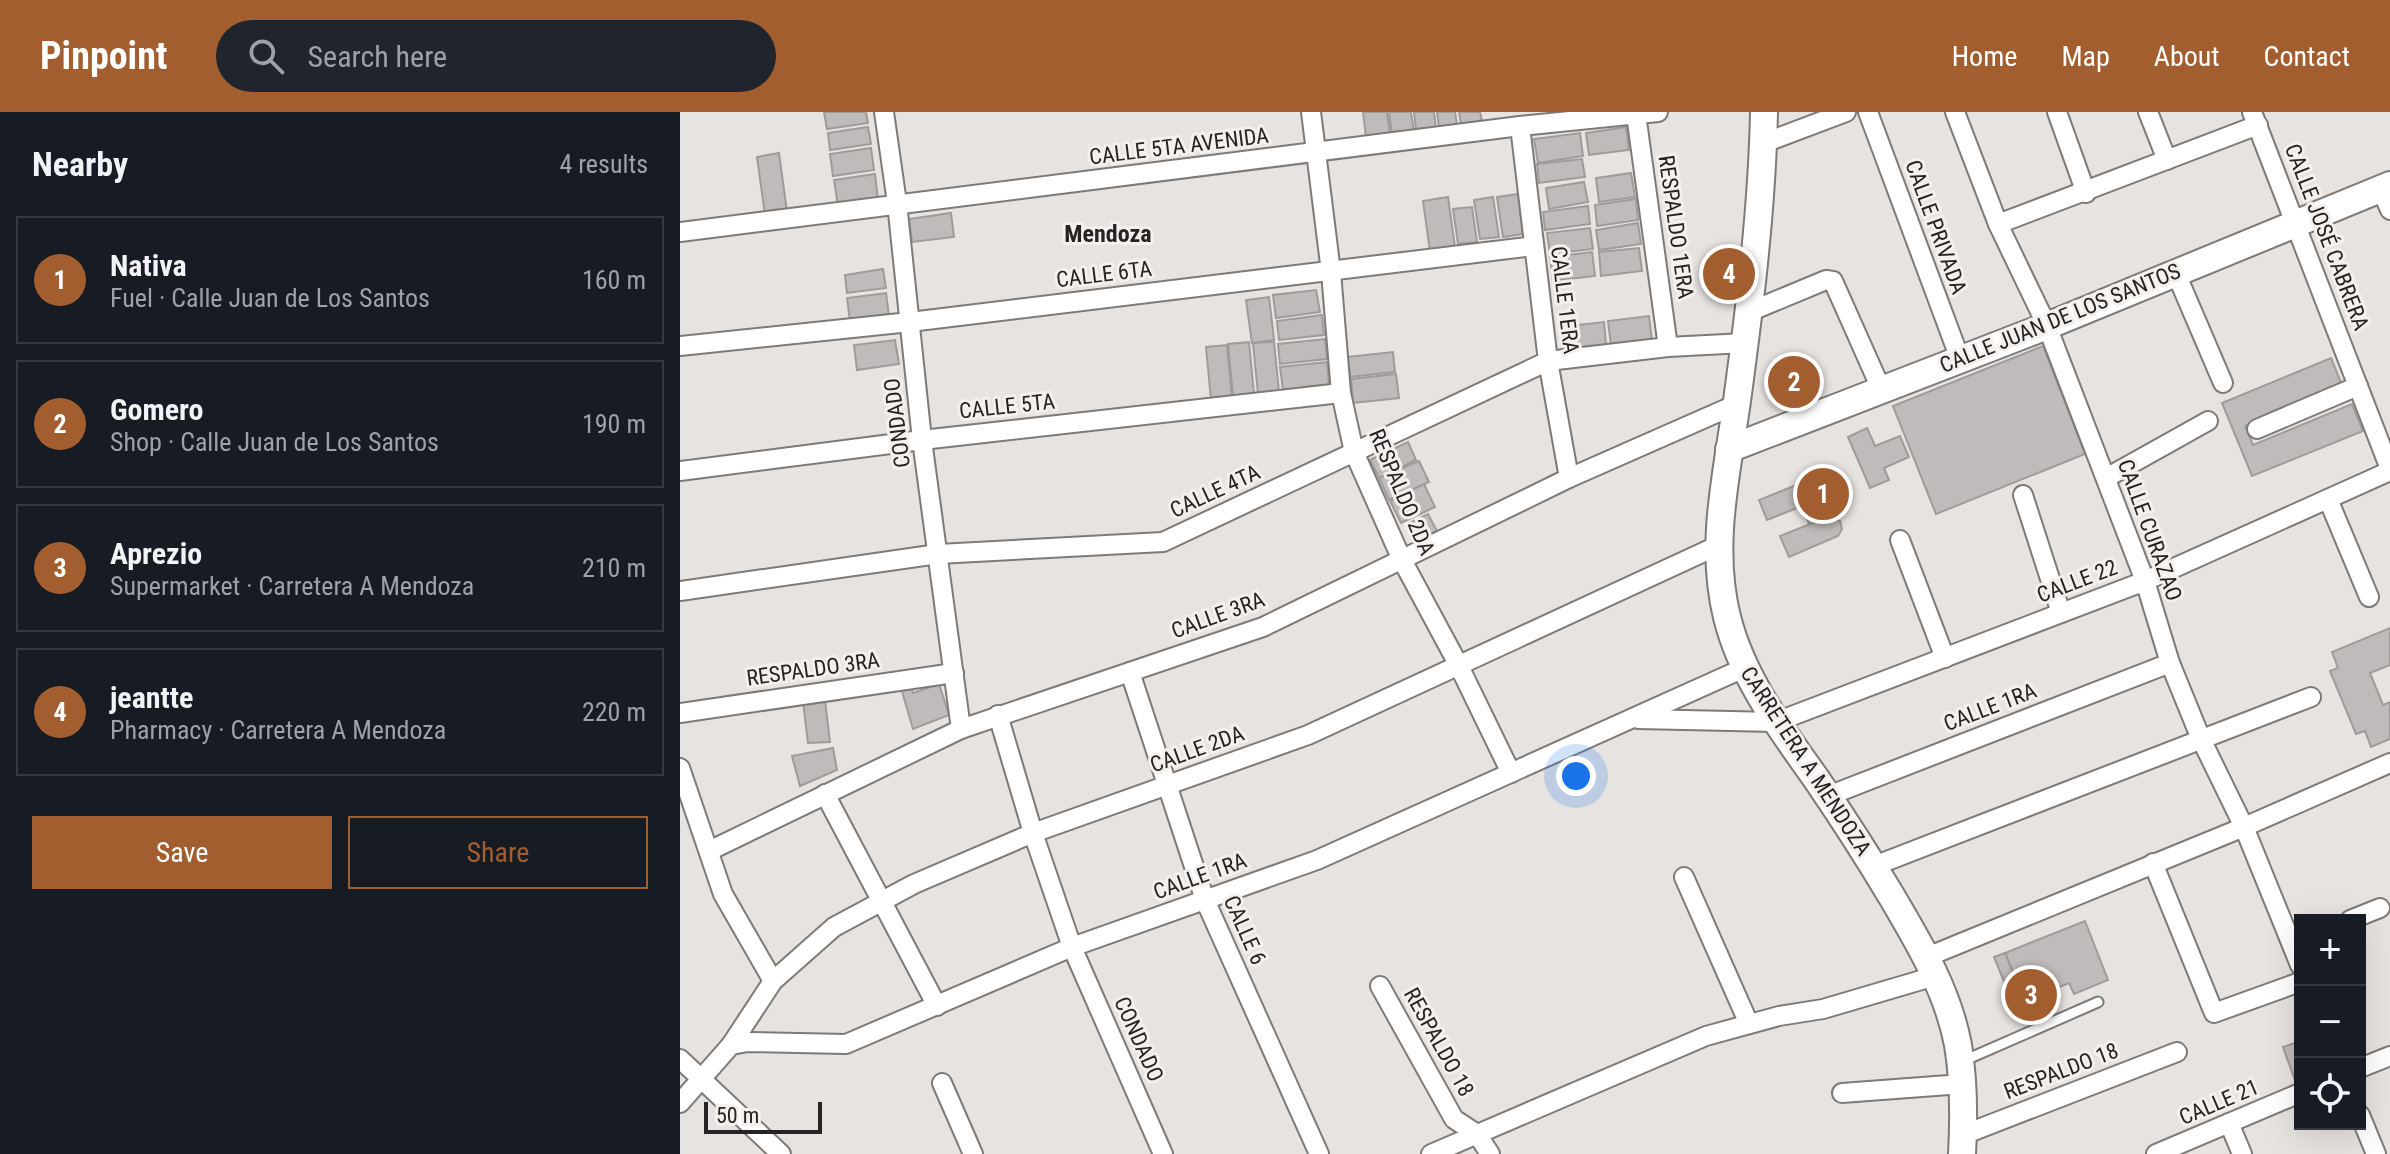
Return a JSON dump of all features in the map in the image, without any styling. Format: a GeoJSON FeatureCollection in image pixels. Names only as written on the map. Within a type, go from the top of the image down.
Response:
{"type":"FeatureCollection","features":[{"type":"Feature","properties":{"kind":"street","name":"CONDADO"},"geometry":{"type":"LineString","coordinates":[[884,112],[897,203],[922,440],[961,729]]}},
{"type":"Feature","properties":{"kind":"street","name":"RESPALDO 2DA"},"geometry":{"type":"LineString","coordinates":[[1311,112],[1331,272],[1341,393],[1354,452],[1402,560],[1458,664],[1511,773]]}},
{"type":"Feature","properties":{"kind":"street","name":"CALLE 5TA AVENIDA"},"geometry":{"type":"LineString","coordinates":[[680,232],[1520,126],[1658,112]]}},
{"type":"Feature","properties":{"kind":"street","name":"CARRETERA A MENDOZA"},"geometry":{"type":"LineString","coordinates":[[1764,112],[1749,312],[1719,545],[1722,594],[1744,668],[1776,722],[1874,866],[1931,966],[1955,1032],[1961,1073],[1962,1144]]}},
{"type":"Feature","properties":{"kind":"street"},"geometry":{"type":"LineString","coordinates":[[1764,143],[1846,112]]}},
{"type":"Feature","properties":{"kind":"street","name":"CALLE PRIVADA"},"geometry":{"type":"LineString","coordinates":[[1868,112],[1960,359]]}},
{"type":"Feature","properties":{"kind":"street","name":"CALLE CURAZAO"},"geometry":{"type":"LineString","coordinates":[[1955,112],[1998,224],[2047,326],[2145,581],[2170,663],[2201,739],[2294,938]]}},
{"type":"Feature","properties":{"kind":"street"},"geometry":{"type":"LineString","coordinates":[[2057,112],[2086,193]]}},
{"type":"Feature","properties":{"kind":"street"},"geometry":{"type":"LineString","coordinates":[[2148,112],[2167,160]]}},
{"type":"Feature","properties":{"kind":"street","name":"RESPALDO 1ERA"},"geometry":{"type":"LineString","coordinates":[[1636,114],[1668,347]]}},
{"type":"Feature","properties":{"kind":"street"},"geometry":{"type":"LineString","coordinates":[[1998,224],[2167,160],[2255,118]]}},
{"type":"Feature","properties":{"kind":"street","name":"CALLE JOSÉ CABRERA"},"geometry":{"type":"LineString","coordinates":[[2255,118],[2390,470]]}},
{"type":"Feature","properties":{"kind":"street","name":"CALLE 1ERA"},"geometry":{"type":"LineString","coordinates":[[1520,126],[1548,361],[1569,478]]}},
{"type":"Feature","properties":{"kind":"street","name":"CALLE JUAN DE LOS SANTOS"},"geometry":{"type":"LineString","coordinates":[[1729,449],[2047,326],[2175,271],[2387,194]]}},
{"type":"Feature","properties":{"kind":"street","name":"CALLE 6TA"},"geometry":{"type":"LineString","coordinates":[[680,346],[910,322],[1534,246]]}},
{"type":"Feature","properties":{"kind":"street"},"geometry":{"type":"LineString","coordinates":[[2175,271],[2223,383]]}},
{"type":"Feature","properties":{"kind":"street"},"geometry":{"type":"LineString","coordinates":[[1749,312],[1826,280],[1833,281],[1882,391]]}},
{"type":"Feature","properties":{"kind":"street","name":"CALLE 4TA"},"geometry":{"type":"LineString","coordinates":[[680,591],[938,554],[1163,542],[1548,361],[1668,347],[1745,343]]}},
{"type":"Feature","properties":{"kind":"street"},"geometry":{"type":"LineString","coordinates":[[2257,429],[2358,386]]}},
{"type":"Feature","properties":{"kind":"street","name":"CALLE 5TA"},"geometry":{"type":"LineString","coordinates":[[680,471],[922,440],[1341,393]]}},
{"type":"Feature","properties":{"kind":"street","name":"CALLE 3RA"},"geometry":{"type":"LineString","coordinates":[[709,851],[961,729],[1263,627],[1569,478],[1737,404]]}},
{"type":"Feature","properties":{"kind":"street"},"geometry":{"type":"LineString","coordinates":[[2106,478],[2208,421]]}},
{"type":"Feature","properties":{"kind":"street","name":"CALLE 22"},"geometry":{"type":"LineString","coordinates":[[1776,722],[2145,581],[2390,470]]}},
{"type":"Feature","properties":{"kind":"street"},"geometry":{"type":"LineString","coordinates":[[2023,495],[2061,613]]}},
{"type":"Feature","properties":{"kind":"street"},"geometry":{"type":"LineString","coordinates":[[2328,499],[2369,597]]}},
{"type":"Feature","properties":{"kind":"street"},"geometry":{"type":"LineString","coordinates":[[1900,540],[1945,658]]}},
{"type":"Feature","properties":{"kind":"street","name":"CALLE 2DA"},"geometry":{"type":"LineString","coordinates":[[731,1045],[773,981],[834,927],[914,884],[1033,833],[1308,735],[1719,545]]}},
{"type":"Feature","properties":{"kind":"street","name":"CALLE 1RA"},"geometry":{"type":"LineString","coordinates":[[1828,796],[2170,663]]}},
{"type":"Feature","properties":{"kind":"street","name":"CALLE 1RA"},"geometry":{"type":"LineString","coordinates":[[731,1045],[748,1042],[846,1044],[1072,947],[1317,860],[1744,668]]}},
{"type":"Feature","properties":{"kind":"street","name":"CALLE 6"},"geometry":{"type":"LineString","coordinates":[[1130,672],[1205,900],[1319,1154]]}},
{"type":"Feature","properties":{"kind":"street","name":"RESPALDO 3RA"},"geometry":{"type":"LineString","coordinates":[[680,713],[954,673]]}},
{"type":"Feature","properties":{"kind":"street"},"geometry":{"type":"LineString","coordinates":[[1874,866],[2311,697]]}},
{"type":"Feature","properties":{"kind":"street","name":"CONDADO"},"geometry":{"type":"LineString","coordinates":[[998,715],[1033,833],[1072,947],[1163,1154]]}},
{"type":"Feature","properties":{"kind":"street"},"geometry":{"type":"LineString","coordinates":[[1634,719],[1776,722]]}},
{"type":"Feature","properties":{"kind":"street"},"geometry":{"type":"LineString","coordinates":[[1431,1154],[1706,1036],[1823,1009],[1931,966],[2153,863],[2390,763]]}},
{"type":"Feature","properties":{"kind":"street"},"geometry":{"type":"LineString","coordinates":[[680,768],[723,894],[773,981]]}},
{"type":"Feature","properties":{"kind":"street"},"geometry":{"type":"LineString","coordinates":[[825,794],[937,1006]]}},
{"type":"Feature","properties":{"kind":"street"},"geometry":{"type":"LineString","coordinates":[[2153,863],[2214,1013],[2294,984]]}},
{"type":"Feature","properties":{"kind":"street"},"geometry":{"type":"LineString","coordinates":[[1684,877],[1749,1024]]}},
{"type":"Feature","properties":{"kind":"street"},"geometry":{"type":"LineString","coordinates":[[2365,914],[2380,908]]}},
{"type":"Feature","properties":{"kind":"street","name":"RESPALDO 18"},"geometry":{"type":"LineString","coordinates":[[1380,986],[1454,1119],[1477,1134],[1490,1154]]}},
{"type":"Feature","properties":{"kind":"street"},"geometry":{"type":"LineString","coordinates":[[680,1103],[731,1045]]}},
{"type":"Feature","properties":{"kind":"street","name":"RESPALDO 18"},"geometry":{"type":"LineString","coordinates":[[1962,1144],[2177,1052]]}},
{"type":"Feature","properties":{"kind":"street"},"geometry":{"type":"LineString","coordinates":[[2366,1066],[2390,1056]]}},
{"type":"Feature","properties":{"kind":"street"},"geometry":{"type":"LineString","coordinates":[[680,1059],[781,1154]]}},
{"type":"Feature","properties":{"kind":"street"},"geometry":{"type":"LineString","coordinates":[[1842,1093],[1961,1073]]}},
{"type":"Feature","properties":{"kind":"street"},"geometry":{"type":"LineString","coordinates":[[942,1083],[969,1152]]}},
{"type":"Feature","properties":{"kind":"street","name":"CALLE 21"},"geometry":{"type":"LineString","coordinates":[[2156,1154],[2294,1096]]}},
{"type":"Feature","properties":{"kind":"street"},"geometry":{"type":"LineString","coordinates":[[2229,1123],[2242,1154]]}},
{"type":"Feature","properties":{"kind":"street"},"geometry":{"type":"LineString","coordinates":[[2366,1130],[2376,1154]]}},
{"type":"Feature","properties":{"kind":"lane"},"geometry":{"type":"LineString","coordinates":[[1961,1073],[2098,1002]]}},
{"type":"Feature","properties":{"kind":"building"},"geometry":{"type":"Polygon","coordinates":[[[824,112],[866,112],[868,123],[827,129],[824,112]]]}},
{"type":"Feature","properties":{"kind":"building"},"geometry":{"type":"Polygon","coordinates":[[[1363,112],[1387,112],[1390,134],[1366,137],[1363,112]]]}},
{"type":"Feature","properties":{"kind":"building"},"geometry":{"type":"Polygon","coordinates":[[[1389,112],[1411,112],[1414,132],[1392,135],[1389,112]]]}},
{"type":"Feature","properties":{"kind":"building"},"geometry":{"type":"Polygon","coordinates":[[[1414,112],[1434,112],[1436,128],[1416,130],[1414,112]]]}},
{"type":"Feature","properties":{"kind":"building"},"geometry":{"type":"Polygon","coordinates":[[[1437,112],[1455,112],[1457,125],[1439,127],[1437,112]]]}},
{"type":"Feature","properties":{"kind":"building"},"geometry":{"type":"Polygon","coordinates":[[[1459,112],[1480,112],[1482,121],[1461,124],[1459,112]]]}},
{"type":"Feature","properties":{"kind":"building"},"geometry":{"type":"Polygon","coordinates":[[[868,127],[871,144],[830,150],[828,133],[868,127]]]}},
{"type":"Feature","properties":{"kind":"building"},"geometry":{"type":"Polygon","coordinates":[[[1626,127],[1629,150],[1589,155],[1586,133],[1626,127]]]}},
{"type":"Feature","properties":{"kind":"building"},"geometry":{"type":"Polygon","coordinates":[[[1580,133],[1583,156],[1538,163],[1534,139],[1580,133]]]}},
{"type":"Feature","properties":{"kind":"building"},"geometry":{"type":"Polygon","coordinates":[[[871,148],[874,170],[833,176],[830,154],[871,148]]]}},
{"type":"Feature","properties":{"kind":"building"},"geometry":{"type":"Polygon","coordinates":[[[779,153],[787,212],[765,215],[757,157],[779,153]]]}},
{"type":"Feature","properties":{"kind":"building"},"geometry":{"type":"Polygon","coordinates":[[[1582,159],[1585,177],[1539,183],[1537,164],[1582,159]]]}},
{"type":"Feature","properties":{"kind":"building"},"geometry":{"type":"Polygon","coordinates":[[[1631,173],[1635,197],[1599,202],[1596,178],[1631,173]]]}},
{"type":"Feature","properties":{"kind":"building"},"geometry":{"type":"Polygon","coordinates":[[[875,174],[878,200],[838,206],[834,180],[875,174]]]}},
{"type":"Feature","properties":{"kind":"building"},"geometry":{"type":"Polygon","coordinates":[[[1584,182],[1588,202],[1549,209],[1546,188],[1584,182]]]}},
{"type":"Feature","properties":{"kind":"building"},"geometry":{"type":"Polygon","coordinates":[[[1518,194],[1523,234],[1503,237],[1497,197],[1518,194]]]}},
{"type":"Feature","properties":{"kind":"building"},"geometry":{"type":"Polygon","coordinates":[[[1448,197],[1455,247],[1430,251],[1423,201],[1448,197]]]}},
{"type":"Feature","properties":{"kind":"building"},"geometry":{"type":"Polygon","coordinates":[[[1493,197],[1499,237],[1480,239],[1474,200],[1493,197]]]}},
{"type":"Feature","properties":{"kind":"building"},"geometry":{"type":"Polygon","coordinates":[[[1636,199],[1638,220],[1597,226],[1595,205],[1636,199]]]}},
{"type":"Feature","properties":{"kind":"building"},"geometry":{"type":"Polygon","coordinates":[[[1588,206],[1590,224],[1545,230],[1543,212],[1588,206]]]}},
{"type":"Feature","properties":{"kind":"building"},"geometry":{"type":"Polygon","coordinates":[[[1472,207],[1477,242],[1458,244],[1453,209],[1472,207]]]}},
{"type":"Feature","properties":{"kind":"building"},"geometry":{"type":"Polygon","coordinates":[[[951,213],[954,237],[912,242],[909,219],[951,213]]]}},
{"type":"Feature","properties":{"kind":"building"},"geometry":{"type":"Polygon","coordinates":[[[1638,223],[1641,244],[1599,250],[1596,230],[1638,223]]]}},
{"type":"Feature","properties":{"kind":"building"},"geometry":{"type":"Polygon","coordinates":[[[1590,228],[1593,249],[1550,254],[1547,233],[1590,228]]]}},
{"type":"Feature","properties":{"kind":"building"},"geometry":{"type":"Polygon","coordinates":[[[1639,248],[1642,271],[1601,276],[1599,252],[1639,248]]]}},
{"type":"Feature","properties":{"kind":"building"},"geometry":{"type":"Polygon","coordinates":[[[1592,252],[1595,276],[1553,281],[1550,257],[1592,252]]]}},
{"type":"Feature","properties":{"kind":"building"},"geometry":{"type":"Polygon","coordinates":[[[883,269],[886,288],[847,293],[845,275],[883,269]]]}},
{"type":"Feature","properties":{"kind":"building"},"geometry":{"type":"Polygon","coordinates":[[[1316,290],[1320,312],[1276,318],[1273,295],[1316,290]]]}},
{"type":"Feature","properties":{"kind":"building"},"geometry":{"type":"Polygon","coordinates":[[[886,293],[889,316],[850,321],[847,298],[886,293]]]}},
{"type":"Feature","properties":{"kind":"building"},"geometry":{"type":"Polygon","coordinates":[[[1269,297],[1274,340],[1252,343],[1246,300],[1269,297]]]}},
{"type":"Feature","properties":{"kind":"building"},"geometry":{"type":"Polygon","coordinates":[[[1322,315],[1324,335],[1279,340],[1277,321],[1322,315]]]}},
{"type":"Feature","properties":{"kind":"building"},"geometry":{"type":"Polygon","coordinates":[[[1649,316],[1652,341],[1611,345],[1608,321],[1649,316]]]}},
{"type":"Feature","properties":{"kind":"building"},"geometry":{"type":"Polygon","coordinates":[[[1604,322],[1606,345],[1564,350],[1561,327],[1604,322]]]}},
{"type":"Feature","properties":{"kind":"building"},"geometry":{"type":"Polygon","coordinates":[[[1325,339],[1327,359],[1280,364],[1278,344],[1325,339]]]}},
{"type":"Feature","properties":{"kind":"building"},"geometry":{"type":"Polygon","coordinates":[[[895,340],[899,364],[857,370],[854,345],[895,340]]]}},
{"type":"Feature","properties":{"kind":"building"},"geometry":{"type":"Polygon","coordinates":[[[1249,342],[1254,394],[1233,396],[1228,344],[1249,342]]]}},
{"type":"Feature","properties":{"kind":"building"},"geometry":{"type":"Polygon","coordinates":[[[1274,342],[1279,392],[1258,394],[1253,343],[1274,342]]]}},
{"type":"Feature","properties":{"kind":"building"},"geometry":{"type":"Polygon","coordinates":[[[1227,345],[1232,398],[1211,400],[1206,347],[1227,345]]]}},
{"type":"Feature","properties":{"kind":"building"},"geometry":{"type":"Polygon","coordinates":[[[2043,346],[2085,454],[1936,514],[1893,406],[2043,346]]]}},
{"type":"Feature","properties":{"kind":"building"},"geometry":{"type":"Polygon","coordinates":[[[1393,352],[1395,372],[1350,377],[1348,357],[1393,352]]]}},
{"type":"Feature","properties":{"kind":"building"},"geometry":{"type":"Polygon","coordinates":[[[2331,358],[2342,385],[2245,426],[2253,445],[2352,404],[2363,431],[2252,476],[2222,403],[2331,358]]]}},
{"type":"Feature","properties":{"kind":"building"},"geometry":{"type":"Polygon","coordinates":[[[1327,362],[1329,385],[1283,390],[1280,367],[1327,362]]]}},
{"type":"Feature","properties":{"kind":"building"},"geometry":{"type":"Polygon","coordinates":[[[1396,374],[1399,398],[1353,403],[1351,379],[1396,374]]]}},
{"type":"Feature","properties":{"kind":"building"},"geometry":{"type":"Polygon","coordinates":[[[1867,428],[1875,446],[1900,436],[1909,457],[1884,468],[1889,480],[1870,488],[1848,437],[1867,428]]]}},
{"type":"Feature","properties":{"kind":"building"},"geometry":{"type":"Polygon","coordinates":[[[1408,442],[1416,460],[1379,478],[1370,460],[1408,442]]]}},
{"type":"Feature","properties":{"kind":"building"},"geometry":{"type":"Polygon","coordinates":[[[1419,461],[1429,482],[1389,500],[1379,478],[1419,461]]]}},
{"type":"Feature","properties":{"kind":"building"},"geometry":{"type":"Polygon","coordinates":[[[1826,473],[1834,493],[1817,500],[1826,523],[1811,529],[1802,506],[1767,520],[1759,500],[1826,473]]]}},
{"type":"Feature","properties":{"kind":"building"},"geometry":{"type":"Polygon","coordinates":[[[1424,484],[1435,507],[1401,523],[1390,501],[1424,484]]]}},
{"type":"Feature","properties":{"kind":"building"},"geometry":{"type":"Polygon","coordinates":[[[1428,514],[1437,531],[1414,542],[1406,525],[1428,514]]]}},
{"type":"Feature","properties":{"kind":"building"},"geometry":{"type":"Polygon","coordinates":[[[1830,516],[1840,521],[1842,529],[1838,536],[1789,557],[1780,536],[1830,516]]]}},
{"type":"Feature","properties":{"kind":"building"},"geometry":{"type":"Polygon","coordinates":[[[2390,628],[2390,665],[2370,673],[2383,705],[2390,702],[2390,739],[2371,747],[2365,731],[2356,734],[2330,671],[2338,668],[2332,652],[2390,628]]]}},
{"type":"Feature","properties":{"kind":"building"},"geometry":{"type":"Polygon","coordinates":[[[939,684],[949,715],[913,729],[901,688],[911,687],[913,693],[939,684]]]}},
{"type":"Feature","properties":{"kind":"building"},"geometry":{"type":"Polygon","coordinates":[[[825,700],[830,742],[808,743],[803,702],[825,700]]]}},
{"type":"Feature","properties":{"kind":"building"},"geometry":{"type":"Polygon","coordinates":[[[833,748],[837,770],[800,786],[792,756],[833,748]]]}},
{"type":"Feature","properties":{"kind":"building"},"geometry":{"type":"Polygon","coordinates":[[[2085,921],[2108,980],[2074,994],[2069,983],[2025,1001],[2005,953],[2085,921]]]}},
{"type":"Feature","properties":{"kind":"building"},"geometry":{"type":"Polygon","coordinates":[[[2005,953],[2025,1001],[2014,1006],[1994,957],[2005,953]]]}},
{"type":"Feature","properties":{"kind":"building"},"geometry":{"type":"Polygon","coordinates":[[[2294,1043],[2294,1078],[2283,1047],[2294,1043]]]}},
{"type":"Feature","properties":{"kind":"place","name":"jeantte"},"geometry":{"type":"Point","coordinates":[1729,274]}},
{"type":"Feature","properties":{"kind":"place","name":"Gomero"},"geometry":{"type":"Point","coordinates":[1794,382]}},
{"type":"Feature","properties":{"kind":"place","name":"Nativa"},"geometry":{"type":"Point","coordinates":[1823,494]}},
{"type":"Feature","properties":{"kind":"place","name":"Aprezio"},"geometry":{"type":"Point","coordinates":[2031,995]}},
{"type":"Feature","properties":{"kind":"district","name":"Mendoza"},"geometry":{"type":"Point","coordinates":[1108,234]}}]}
